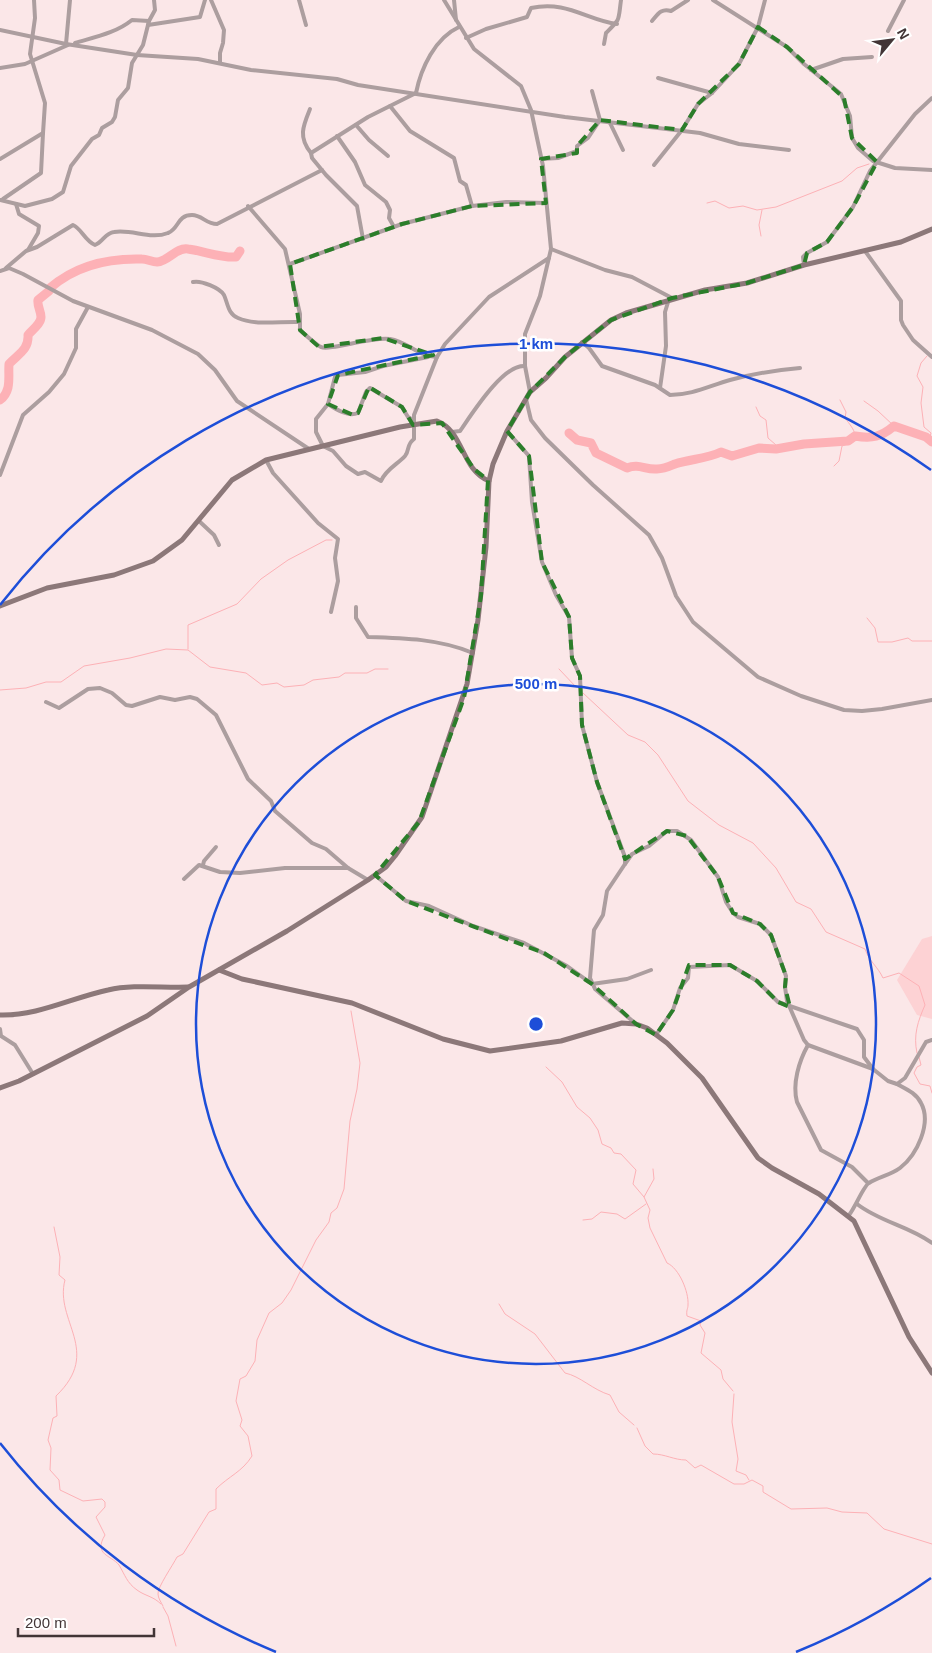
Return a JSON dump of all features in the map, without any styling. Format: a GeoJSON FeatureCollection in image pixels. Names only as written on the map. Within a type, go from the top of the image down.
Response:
{"type":"FeatureCollection","features":[{"type":"Feature","properties":{"kind":"street"},"geometry":{"type":"LineString","coordinates":[[1,198],[41,173],[46,103],[30,54],[33,36],[34,0]]}},
{"type":"Feature","properties":{"kind":"street"},"geometry":{"type":"LineString","coordinates":[[66,44],[70,0]]}},
{"type":"Feature","properties":{"kind":"street"},"geometry":{"type":"LineString","coordinates":[[1,198],[25,206],[44,202],[63,192],[74,162],[92,139],[100,135],[102,128],[112,122],[119,97],[128,88],[132,63],[143,45],[148,23],[155,10],[154,0]]}},
{"type":"Feature","properties":{"kind":"street"},"geometry":{"type":"LineString","coordinates":[[0,68],[32,61],[72,44],[127,26],[132,20],[148,23],[200,17],[205,0]]}},
{"type":"Feature","properties":{"kind":"street"},"geometry":{"type":"LineString","coordinates":[[211,0],[224,30],[220,63]]}},
{"type":"Feature","properties":{"kind":"street"},"geometry":{"type":"LineString","coordinates":[[300,0],[306,25]]}},
{"type":"Feature","properties":{"kind":"street"},"geometry":{"type":"LineString","coordinates":[[444,0],[466,38],[480,54],[521,86],[531,110],[541,158],[551,250],[540,296],[525,334],[525,366],[530,392]]}},
{"type":"Feature","properties":{"kind":"street"},"geometry":{"type":"LineString","coordinates":[[454,0],[458,25]]}},
{"type":"Feature","properties":{"kind":"street"},"geometry":{"type":"LineString","coordinates":[[604,44],[606,33],[617,24],[620,0]]}},
{"type":"Feature","properties":{"kind":"street"},"geometry":{"type":"LineString","coordinates":[[652,21],[660,11],[665,9],[671,10],[688,0]]}},
{"type":"Feature","properties":{"kind":"street"},"geometry":{"type":"LineString","coordinates":[[713,0],[787,47],[844,98],[852,138],[858,148],[877,162],[895,168],[932,170]]}},
{"type":"Feature","properties":{"kind":"street"},"geometry":{"type":"LineString","coordinates":[[654,164],[682,130],[698,104],[712,93],[739,64],[758,27],[765,0]]}},
{"type":"Feature","properties":{"kind":"street"},"geometry":{"type":"LineString","coordinates":[[888,31],[904,0]]}},
{"type":"Feature","properties":{"kind":"street"},"geometry":{"type":"LineString","coordinates":[[466,38],[486,29],[527,17],[531,8],[546,3],[578,8],[604,22],[617,24]]}},
{"type":"Feature","properties":{"kind":"street"},"geometry":{"type":"LineString","coordinates":[[416,94],[421,74],[441,38],[458,25]]}},
{"type":"Feature","properties":{"kind":"street"},"geometry":{"type":"LineString","coordinates":[[0,30],[66,44],[137,55],[180,57],[251,70],[337,79],[358,85],[531,110],[565,117],[600,120],[610,124],[682,130],[739,144],[789,150]]}},
{"type":"Feature","properties":{"kind":"street"},"geometry":{"type":"LineString","coordinates":[[811,70],[843,59],[872,57]]}},
{"type":"Feature","properties":{"kind":"street"},"geometry":{"type":"LineString","coordinates":[[658,78],[712,93]]}},
{"type":"Feature","properties":{"kind":"street"},"geometry":{"type":"LineString","coordinates":[[541,158],[558,158],[575,154],[577,146],[588,138],[600,120],[592,91]]}},
{"type":"Feature","properties":{"kind":"street"},"geometry":{"type":"LineString","coordinates":[[311,153],[356,125],[416,94]]}},
{"type":"Feature","properties":{"kind":"street"},"geometry":{"type":"LineString","coordinates":[[804,265],[806,253],[827,242],[853,207],[867,176],[877,162],[915,114],[932,98]]}},
{"type":"Feature","properties":{"kind":"street"},"geometry":{"type":"LineString","coordinates":[[390,106],[410,131],[454,158],[460,181],[466,185],[472,206]]}},
{"type":"Feature","properties":{"kind":"street"},"geometry":{"type":"LineString","coordinates":[[310,109],[302,129],[304,140],[312,158],[357,206],[363,238]]}},
{"type":"Feature","properties":{"kind":"street"},"geometry":{"type":"LineString","coordinates":[[610,124],[623,150]]}},
{"type":"Feature","properties":{"kind":"street"},"geometry":{"type":"LineString","coordinates":[[356,125],[374,145],[388,156]]}},
{"type":"Feature","properties":{"kind":"street"},"geometry":{"type":"LineString","coordinates":[[0,158],[43,133]]}},
{"type":"Feature","properties":{"kind":"street"},"geometry":{"type":"LineString","coordinates":[[337,136],[355,162],[365,185],[386,202],[390,210],[389,218],[394,227]]}},
{"type":"Feature","properties":{"kind":"street"},"geometry":{"type":"LineString","coordinates":[[0,271],[28,250],[72,225],[77,227],[83,237],[95,245],[101,242],[107,234],[114,232],[142,233],[148,236],[167,234],[173,230],[179,220],[186,216],[196,215],[207,223],[217,224],[248,206],[293,186],[322,170]]}},
{"type":"Feature","properties":{"kind":"street"},"geometry":{"type":"LineString","coordinates":[[290,264],[394,227],[472,206],[506,202],[546,203]]}},
{"type":"Feature","properties":{"kind":"street"},"geometry":{"type":"LineString","coordinates":[[16,204],[19,214],[39,226],[38,233],[28,250]]}},
{"type":"Feature","properties":{"kind":"street"},"geometry":{"type":"LineString","coordinates":[[248,206],[282,245],[290,264],[300,330],[323,348],[383,338],[407,344],[428,357]]}},
{"type":"Feature","properties":{"kind":"street"},"geometry":{"type":"LineString","coordinates":[[0,1088],[32,1074],[146,1016],[188,987],[287,931],[368,880],[395,856],[419,822],[464,698],[473,653],[486,547],[488,480],[507,431],[530,392],[582,342],[618,316],[670,299],[759,280],[804,265],[916,238],[932,230]]}},
{"type":"Feature","properties":{"kind":"street"},"geometry":{"type":"LineString","coordinates":[[551,250],[605,270],[632,277],[670,299]]}},
{"type":"Feature","properties":{"kind":"street"},"geometry":{"type":"LineString","coordinates":[[865,251],[901,301],[901,320],[903,325],[913,340],[932,357]]}},
{"type":"Feature","properties":{"kind":"street"},"geometry":{"type":"LineString","coordinates":[[437,357],[428,357],[335,377],[328,404],[316,420],[316,432],[323,446],[333,451],[346,466],[358,474],[366,472],[381,481],[391,467],[405,456],[408,443],[414,439],[413,422],[437,357],[451,337],[480,306],[549,258]]}},
{"type":"Feature","properties":{"kind":"street"},"geometry":{"type":"LineString","coordinates":[[6,268],[23,274],[50,290],[152,330],[204,357],[236,401],[309,449]]}},
{"type":"Feature","properties":{"kind":"street"},"geometry":{"type":"LineString","coordinates":[[193,282],[202,282],[221,292],[229,310],[239,318],[275,323],[300,322]]}},
{"type":"Feature","properties":{"kind":"street"},"geometry":{"type":"LineString","coordinates":[[660,388],[666,346],[665,312],[670,299]]}},
{"type":"Feature","properties":{"kind":"street"},"geometry":{"type":"LineString","coordinates":[[0,475],[23,415],[50,392],[64,374],[76,348],[76,329],[88,306]]}},
{"type":"Feature","properties":{"kind":"street"},"geometry":{"type":"LineString","coordinates":[[582,342],[589,348],[602,366],[660,388],[670,396],[705,390],[742,378],[800,368]]}},
{"type":"Feature","properties":{"kind":"street"},"geometry":{"type":"LineString","coordinates":[[452,432],[460,431],[484,397],[508,372],[514,368],[525,366]]}},
{"type":"Feature","properties":{"kind":"street"},"geometry":{"type":"LineString","coordinates":[[328,404],[342,412],[353,415],[358,413],[366,392],[370,388],[402,407],[413,422]]}},
{"type":"Feature","properties":{"kind":"street"},"geometry":{"type":"LineString","coordinates":[[526,398],[531,420],[545,438],[592,485],[649,535],[662,558],[676,596],[693,622],[758,677],[801,696],[844,710],[882,709],[932,700]]}},
{"type":"Feature","properties":{"kind":"street"},"geometry":{"type":"LineString","coordinates":[[0,606],[47,588],[114,575],[142,566],[174,547],[199,521],[232,480],[266,460],[413,422],[437,421],[452,432],[474,469],[488,480]]}},
{"type":"Feature","properties":{"kind":"street"},"geometry":{"type":"LineString","coordinates":[[507,431],[529,456],[532,502],[542,562],[556,595],[569,617],[572,658],[580,676],[582,725],[596,782],[614,825],[625,864]]}},
{"type":"Feature","properties":{"kind":"street"},"geometry":{"type":"LineString","coordinates":[[266,460],[273,472],[318,523],[338,539],[335,558],[338,581],[331,612]]}},
{"type":"Feature","properties":{"kind":"street"},"geometry":{"type":"LineString","coordinates":[[199,521],[214,535],[219,545]]}},
{"type":"Feature","properties":{"kind":"street"},"geometry":{"type":"LineString","coordinates":[[356,607],[356,618],[368,637],[388,636],[440,642],[473,653]]}},
{"type":"Feature","properties":{"kind":"street"},"geometry":{"type":"LineString","coordinates":[[46,702],[59,708],[88,689],[100,688],[112,693],[126,705],[132,706],[160,697],[175,700],[190,697],[197,699],[216,715],[248,779],[271,802],[275,811],[312,842],[326,849],[348,868],[368,880]]}},
{"type":"Feature","properties":{"kind":"street"},"geometry":{"type":"LineString","coordinates":[[592,984],[590,978],[592,938],[603,915],[607,891],[632,854],[649,846],[667,831],[677,831],[687,836],[718,877],[733,913],[738,917],[760,924],[771,935],[786,976],[787,1001],[808,1045],[872,1069],[888,1081],[913,1093],[922,1104],[925,1115],[924,1132],[916,1148],[898,1169],[868,1183],[849,1215]]}},
{"type":"Feature","properties":{"kind":"street"},"geometry":{"type":"LineString","coordinates":[[203,865],[204,861],[216,847]]}},
{"type":"Feature","properties":{"kind":"street"},"geometry":{"type":"LineString","coordinates":[[184,879],[194,868],[203,865],[220,872],[240,873],[285,868],[348,868]]}},
{"type":"Feature","properties":{"kind":"street"},"geometry":{"type":"LineString","coordinates":[[375,875],[406,901],[429,906],[474,926],[524,943],[567,966],[592,984],[636,1024],[667,1043],[702,1078],[758,1158],[772,1168],[804,1184],[849,1215],[858,1228],[909,1337],[932,1373]]}},
{"type":"Feature","properties":{"kind":"street"},"geometry":{"type":"LineString","coordinates":[[656,1035],[673,1010],[680,988],[688,978],[689,967],[697,965],[730,965],[757,981],[778,1002],[857,1030],[864,1040],[864,1056],[872,1069]]}},
{"type":"Feature","properties":{"kind":"street"},"geometry":{"type":"LineString","coordinates":[[219,970],[242,979],[352,1003],[442,1039],[490,1051],[561,1041],[611,1025],[636,1024]]}},
{"type":"Feature","properties":{"kind":"street"},"geometry":{"type":"LineString","coordinates":[[592,984],[627,979],[651,970]]}},
{"type":"Feature","properties":{"kind":"street"},"geometry":{"type":"LineString","coordinates":[[0,1015],[33,1013],[69,999],[122,987],[188,987]]}},
{"type":"Feature","properties":{"kind":"street"},"geometry":{"type":"LineString","coordinates":[[0,1029],[1,1036],[15,1045],[32,1074]]}},
{"type":"Feature","properties":{"kind":"street"},"geometry":{"type":"LineString","coordinates":[[897,1084],[905,1078],[926,1042],[932,1040]]}},
{"type":"Feature","properties":{"kind":"street"},"geometry":{"type":"LineString","coordinates":[[808,1045],[802,1056],[798,1072],[795,1095],[797,1102],[821,1150],[852,1167],[868,1183]]}},
{"type":"Feature","properties":{"kind":"street"},"geometry":{"type":"LineString","coordinates":[[857,1204],[873,1215],[903,1229],[918,1232],[932,1243]]}},
{"type":"Feature","properties":{"kind":"highlighted area"},"geometry":{"type":"Polygon","coordinates":[[[758,27],[787,47],[844,98],[852,138],[877,162],[853,207],[827,242],[807,253],[804,265],[747,283],[672,298],[611,320],[565,357],[530,392],[507,431],[529,456],[542,562],[569,617],[572,658],[580,676],[582,725],[597,782],[625,859],[667,831],[687,836],[718,877],[733,913],[760,924],[771,935],[786,976],[785,987],[790,1007],[778,1002],[757,981],[730,965],[689,965],[673,1010],[656,1035],[636,1024],[592,984],[544,953],[406,901],[375,875],[419,822],[464,698],[481,596],[488,480],[474,469],[442,423],[413,425],[402,407],[369,387],[358,413],[353,415],[328,404],[338,375],[433,355],[383,338],[319,347],[300,330],[290,264],[402,224],[472,206],[546,203],[541,159],[577,153],[577,146],[600,120],[682,130],[698,104],[739,64],[758,27]]]}},
{"type":"Feature","properties":{"kind":"shaded area"},"geometry":{"type":"Polygon","coordinates":[[[932,936],[932,1019],[917,1015],[897,980],[922,939],[932,936]]]}},
{"type":"Feature","properties":{"kind":"waterway"},"geometry":{"type":"LineString","coordinates":[[707,203],[715,201],[729,208],[743,206],[757,210],[776,207],[842,181],[857,168],[869,164]]}},
{"type":"Feature","properties":{"kind":"waterway"},"geometry":{"type":"LineString","coordinates":[[761,236],[759,225],[762,210]]}},
{"type":"Feature","properties":{"kind":"waterway"},"geometry":{"type":"LineString","coordinates":[[50,288],[70,274],[105,262],[129,259],[157,262],[184,249],[230,257],[236,257],[240,251]]}},
{"type":"Feature","properties":{"kind":"waterway"},"geometry":{"type":"LineString","coordinates":[[0,400],[8,388],[9,364],[25,348],[28,335],[40,322],[38,300],[49,291]]}},
{"type":"Feature","properties":{"kind":"waterway"},"geometry":{"type":"LineString","coordinates":[[926,437],[930,437],[931,433],[924,427],[921,403],[923,387],[917,376],[921,363],[927,356]]}},
{"type":"Feature","properties":{"kind":"waterway"},"geometry":{"type":"LineString","coordinates":[[834,466],[839,461],[842,446],[852,441],[855,434],[845,418],[846,412],[840,400]]}},
{"type":"Feature","properties":{"kind":"waterway"},"geometry":{"type":"LineString","coordinates":[[864,401],[894,426]]}},
{"type":"Feature","properties":{"kind":"waterway"},"geometry":{"type":"LineString","coordinates":[[756,407],[760,416],[766,420],[768,438],[776,445],[776,449]]}},
{"type":"Feature","properties":{"kind":"waterway"},"geometry":{"type":"LineString","coordinates":[[569,433],[577,440],[591,443],[596,453],[627,468],[635,466],[653,469],[664,468],[721,452],[732,456],[759,448],[776,449],[804,444],[848,441],[855,436],[876,436],[885,433],[894,426],[926,437],[932,442]]}},
{"type":"Feature","properties":{"kind":"waterway"},"geometry":{"type":"LineString","coordinates":[[188,649],[188,625],[237,604],[261,579],[288,560],[326,540],[332,540]]}},
{"type":"Feature","properties":{"kind":"waterway"},"geometry":{"type":"LineString","coordinates":[[867,618],[875,628],[878,642],[892,642],[908,638],[912,641],[932,641]]}},
{"type":"Feature","properties":{"kind":"waterway"},"geometry":{"type":"LineString","coordinates":[[0,690],[26,688],[46,682],[61,682],[84,666],[130,658],[166,649],[188,650],[210,667],[246,673],[262,685],[277,683],[284,687],[304,685],[313,680],[339,677],[345,673],[367,673],[375,669],[388,669]]}},
{"type":"Feature","properties":{"kind":"waterway"},"geometry":{"type":"LineString","coordinates":[[559,669],[576,687]]}},
{"type":"Feature","properties":{"kind":"waterway"},"geometry":{"type":"LineString","coordinates":[[583,693],[628,735],[645,742],[658,755],[688,801],[719,825],[753,843],[776,868],[796,902],[811,909],[826,932],[865,949],[883,978],[899,973],[919,986],[925,1005],[917,1028],[917,1053]]}},
{"type":"Feature","properties":{"kind":"waterway"},"geometry":{"type":"LineString","coordinates":[[163,1606],[158,1596],[158,1591],[177,1557],[183,1554],[209,1512],[216,1509],[216,1489],[240,1470],[252,1456],[248,1436],[240,1426],[242,1420],[236,1401],[240,1379],[246,1376],[255,1361],[257,1340],[269,1313],[282,1303],[291,1290],[316,1240],[329,1222],[331,1213],[337,1208],[344,1189],[350,1121],[360,1063],[351,1011]]}},
{"type":"Feature","properties":{"kind":"waterway"},"geometry":{"type":"LineString","coordinates":[[919,1057],[921,1065],[917,1067],[914,1073],[920,1084],[930,1086],[932,1093]]}},
{"type":"Feature","properties":{"kind":"waterway"},"geometry":{"type":"LineString","coordinates":[[546,1067],[562,1082],[577,1107],[590,1118],[598,1130],[602,1144],[611,1148],[614,1153],[621,1154],[636,1170],[633,1184],[644,1197]]}},
{"type":"Feature","properties":{"kind":"waterway"},"geometry":{"type":"LineString","coordinates":[[653,1169],[654,1179],[644,1197],[650,1210],[648,1218],[650,1228],[667,1263],[675,1270],[682,1281],[688,1300],[687,1316],[701,1321],[700,1325],[705,1333],[701,1353],[721,1370],[723,1379],[733,1391]]}},
{"type":"Feature","properties":{"kind":"waterway"},"geometry":{"type":"LineString","coordinates":[[583,1220],[592,1219],[601,1212],[617,1214],[625,1219],[646,1204]]}},
{"type":"Feature","properties":{"kind":"waterway"},"geometry":{"type":"LineString","coordinates":[[54,1227],[60,1257],[59,1275],[65,1280],[63,1295],[77,1350],[76,1365],[69,1380],[56,1396],[57,1416],[53,1418],[48,1440],[51,1448],[50,1470],[59,1480],[60,1490],[83,1501],[102,1499],[105,1502],[105,1507],[96,1517],[105,1535],[101,1547],[102,1551],[119,1565],[131,1585],[161,1604]]}},
{"type":"Feature","properties":{"kind":"waterway"},"geometry":{"type":"LineString","coordinates":[[499,1304],[505,1314],[535,1334],[565,1373],[610,1395],[619,1412],[634,1425]]}},
{"type":"Feature","properties":{"kind":"waterway"},"geometry":{"type":"LineString","coordinates":[[734,1394],[732,1422],[738,1459],[736,1471],[746,1475],[749,1480]]}},
{"type":"Feature","properties":{"kind":"waterway"},"geometry":{"type":"LineString","coordinates":[[637,1428],[645,1446],[653,1454],[686,1460],[695,1468],[701,1465],[734,1484],[744,1484],[752,1480],[763,1486],[763,1492],[791,1509],[827,1508],[842,1512],[867,1513],[884,1529],[932,1544]]}},
{"type":"Feature","properties":{"kind":"waterway"},"geometry":{"type":"LineString","coordinates":[[163,1607],[168,1616],[176,1646]]}}]}
